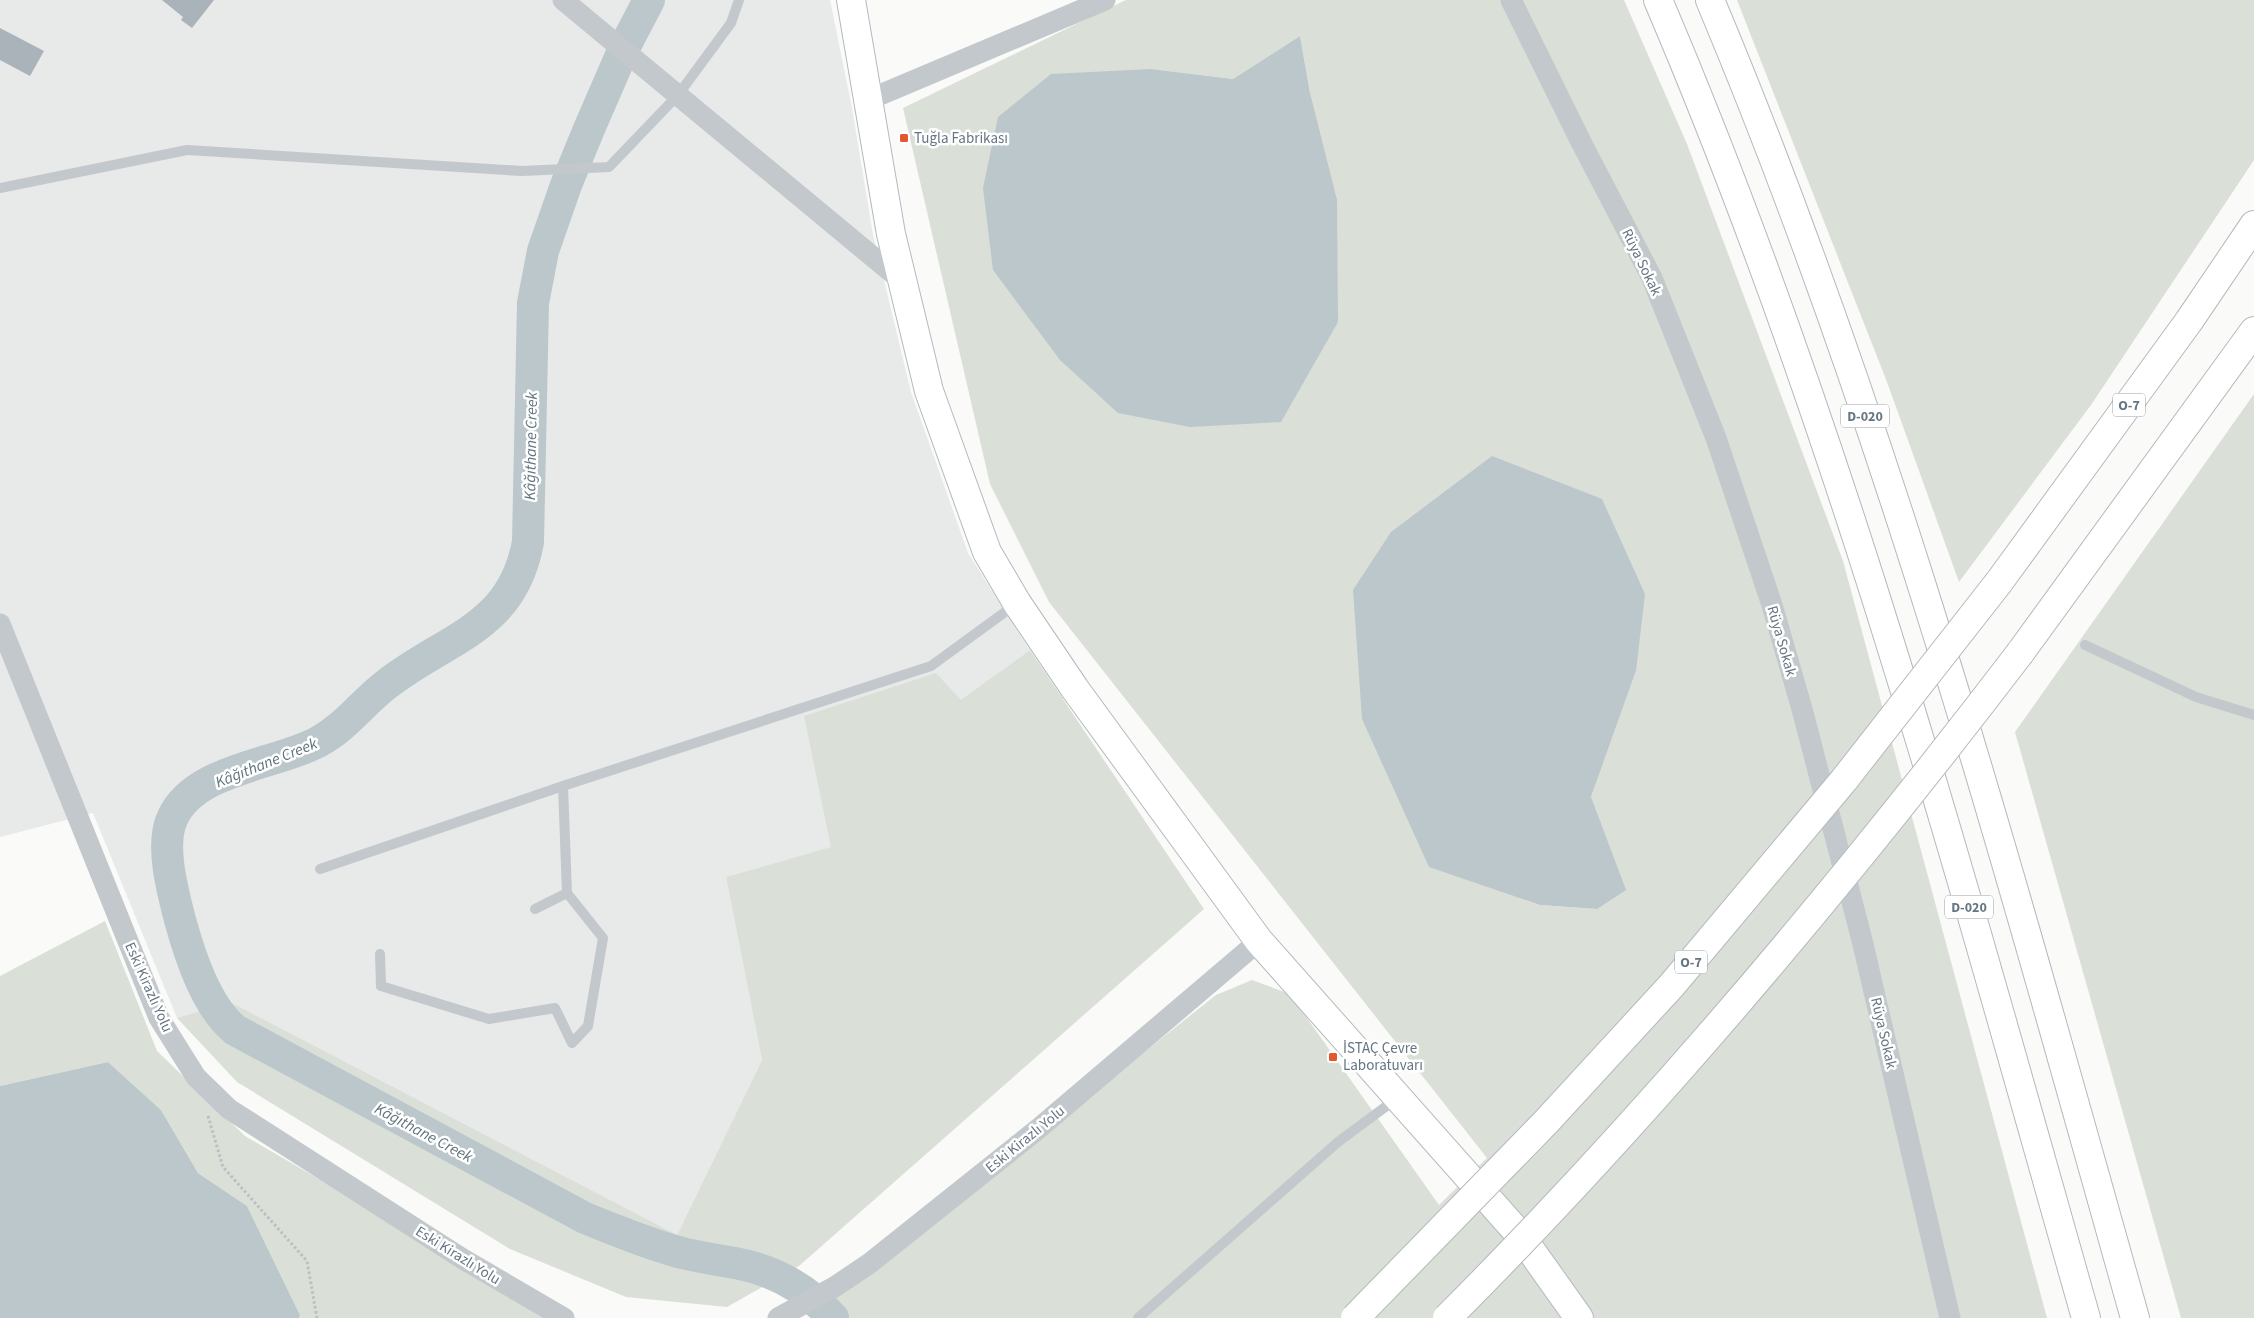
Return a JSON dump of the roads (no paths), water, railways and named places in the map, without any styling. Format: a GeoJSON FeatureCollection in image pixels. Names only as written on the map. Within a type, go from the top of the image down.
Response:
{"type":"FeatureCollection","features":[{"type":"Feature","properties":{"kind":"main road"},"geometry":{"type":"LineString","coordinates":[[851,0],[891,234],[929,391],[987,552],[1017,603],[1075,689],[1259,941],[1520,1236],[1579,1318]]}},
{"type":"Feature","properties":{"kind":"main road","name":"D-020"},"geometry":{"type":"LineString","coordinates":[[1658,0],[1713,131],[1755,241],[1846,502],[1966,896],[2086,1318]]}},
{"type":"Feature","properties":{"kind":"main road","name":"D-020"},"geometry":{"type":"LineString","coordinates":[[1710,0],[1759,118],[1887,478],[1999,839],[2135,1318]]}},
{"type":"Feature","properties":{"kind":"main road","name":"O-7"},"geometry":{"type":"LineString","coordinates":[[1355,1318],[1539,1129],[1672,985],[1844,780],[1999,582],[2189,321],[2254,225]]}},
{"type":"Feature","properties":{"kind":"main road"},"geometry":{"type":"LineString","coordinates":[[1446,1318],[1581,1177],[1777,957],[1918,787],[2020,654],[2254,331]]}},
{"type":"Feature","properties":{"kind":"main road"},"geometry":{"type":"LineString","coordinates":[[2042,1161],[2042,1201],[2048,1244],[2067,1318]]}},
{"type":"Feature","properties":{"kind":"street"},"geometry":{"type":"LineString","coordinates":[[563,0],[902,281]]}},
{"type":"Feature","properties":{"kind":"street"},"geometry":{"type":"LineString","coordinates":[[868,100],[1106,0]]}},
{"type":"Feature","properties":{"kind":"street","name":"Rüya Sokak"},"geometry":{"type":"LineString","coordinates":[[1511,0],[1581,142],[1652,278],[1716,438],[1769,595],[1802,709],[1862,940],[1950,1318]]}},
{"type":"Feature","properties":{"kind":"street","name":"Eski Kirazlı Yolu"},"geometry":{"type":"LineString","coordinates":[[0,624],[160,1018],[196,1077],[229,1109],[463,1260],[564,1318]]}},
{"type":"Feature","properties":{"kind":"street","name":"Eski Kirazlı Yolu"},"geometry":{"type":"LineString","coordinates":[[778,1318],[836,1286],[870,1263],[1038,1129],[1259,941]]}},
{"type":"Feature","properties":{"kind":"lane"},"geometry":{"type":"LineString","coordinates":[[0,188],[186,150],[522,172],[610,167],[678,95],[731,23],[739,0]]}},
{"type":"Feature","properties":{"kind":"lane"},"geometry":{"type":"LineString","coordinates":[[320,869],[563,786],[930,666],[1017,603]]}},
{"type":"Feature","properties":{"kind":"lane"},"geometry":{"type":"LineString","coordinates":[[2085,646],[2196,697],[2254,715]]}},
{"type":"Feature","properties":{"kind":"lane"},"geometry":{"type":"LineString","coordinates":[[380,954],[381,986],[490,1019],[555,1008],[572,1042],[588,1026],[603,938],[567,893],[563,786]]}},
{"type":"Feature","properties":{"kind":"lane"},"geometry":{"type":"LineString","coordinates":[[535,909],[567,893]]}},
{"type":"Feature","properties":{"kind":"lane"},"geometry":{"type":"LineString","coordinates":[[1138,1318],[1338,1142],[1398,1098]]}},
{"type":"Feature","properties":{"kind":"waterway","name":"Kâğıthane Creek"},"geometry":{"type":"LineString","coordinates":[[649,0],[625,46],[589,129],[566,185],[543,251],[533,303],[528,542],[520,571],[508,594],[492,613],[474,628],[387,684],[328,736],[300,750],[237,770],[198,789],[183,802],[172,819],[167,842],[167,855],[174,896],[194,964],[207,994],[225,1020],[235,1030],[585,1218],[670,1249],[763,1270],[801,1290],[833,1318]]}},
{"type":"Feature","properties":{"kind":"place","name":"Tuğla Fabrikası"},"geometry":{"type":"Point","coordinates":[904,138]}},
{"type":"Feature","properties":{"kind":"place","name":"İSTAÇ Çevre Laboratuvarı"},"geometry":{"type":"Point","coordinates":[1333,1057]}}]}
